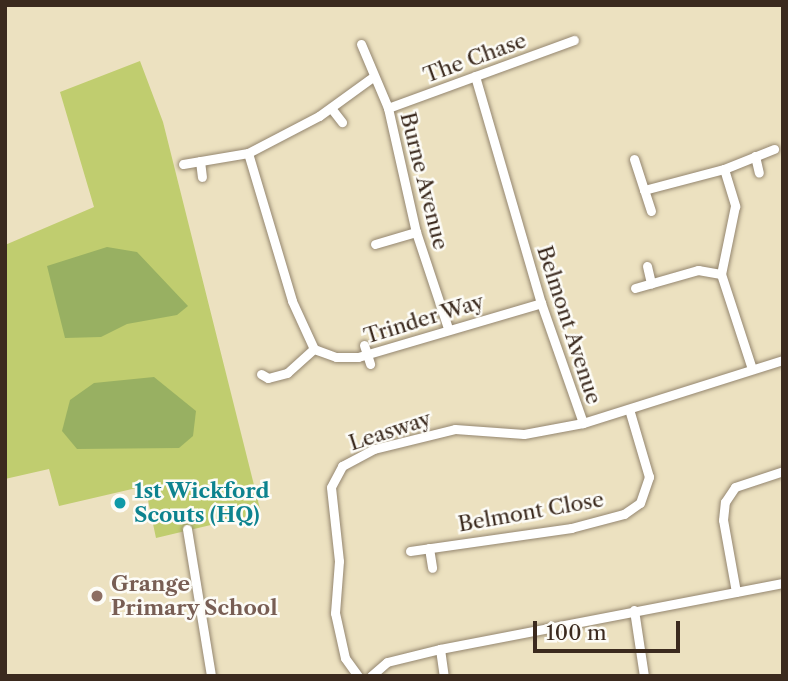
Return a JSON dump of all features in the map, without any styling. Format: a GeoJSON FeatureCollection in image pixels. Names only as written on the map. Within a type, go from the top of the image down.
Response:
{"type":"FeatureCollection","features":[{"type":"Feature","properties":{"kind":"street","name":"The Chase"},"geometry":{"type":"LineString","coordinates":[[388,108],[575,40]]}},
{"type":"Feature","properties":{"kind":"street","name":"Burne Avenue"},"geometry":{"type":"LineString","coordinates":[[361,44],[388,108],[416,232],[448,328]]}},
{"type":"Feature","properties":{"kind":"street"},"geometry":{"type":"LineString","coordinates":[[183,164],[248,153],[331,108],[346,92],[374,76]]}},
{"type":"Feature","properties":{"kind":"street","name":"Belmont Avenue"},"geometry":{"type":"LineString","coordinates":[[475,76],[541,303],[583,423],[783,360]]}},
{"type":"Feature","properties":{"kind":"street"},"geometry":{"type":"LineString","coordinates":[[331,108],[342,122]]}},
{"type":"Feature","properties":{"kind":"street"},"geometry":{"type":"LineString","coordinates":[[645,190],[724,169],[774,149]]}},
{"type":"Feature","properties":{"kind":"street"},"geometry":{"type":"LineString","coordinates":[[248,153],[292,301],[314,349],[288,373],[268,378],[261,374]]}},
{"type":"Feature","properties":{"kind":"street"},"geometry":{"type":"LineString","coordinates":[[755,156],[759,173]]}},
{"type":"Feature","properties":{"kind":"street"},"geometry":{"type":"LineString","coordinates":[[634,159],[651,211]]}},
{"type":"Feature","properties":{"kind":"street"},"geometry":{"type":"LineString","coordinates":[[200,161],[202,177]]}},
{"type":"Feature","properties":{"kind":"street"},"geometry":{"type":"LineString","coordinates":[[724,169],[734,206],[734,225],[721,274],[752,369]]}},
{"type":"Feature","properties":{"kind":"street"},"geometry":{"type":"LineString","coordinates":[[375,244],[416,232]]}},
{"type":"Feature","properties":{"kind":"street"},"geometry":{"type":"LineString","coordinates":[[647,266],[651,284]]}},
{"type":"Feature","properties":{"kind":"street"},"geometry":{"type":"LineString","coordinates":[[635,288],[698,270],[721,274]]}},
{"type":"Feature","properties":{"kind":"street","name":"Trinder Way"},"geometry":{"type":"LineString","coordinates":[[314,349],[336,357],[367,354],[448,328],[541,303]]}},
{"type":"Feature","properties":{"kind":"street","name":"Belmont Close"},"geometry":{"type":"LineString","coordinates":[[410,551],[571,527],[624,514],[640,503],[649,477],[629,409]]}},
{"type":"Feature","properties":{"kind":"street","name":"Leasway"},"geometry":{"type":"LineString","coordinates":[[358,676],[345,658],[335,613],[339,561],[331,487],[342,466],[374,449],[455,429],[524,434],[583,423]]}},
{"type":"Feature","properties":{"kind":"street"},"geometry":{"type":"LineString","coordinates":[[736,592],[723,520],[725,502],[735,487],[783,471]]}},
{"type":"Feature","properties":{"kind":"street"},"geometry":{"type":"LineString","coordinates":[[187,529],[211,676]]}},
{"type":"Feature","properties":{"kind":"street"},"geometry":{"type":"LineString","coordinates":[[429,548],[432,568]]}},
{"type":"Feature","properties":{"kind":"street"},"geometry":{"type":"LineString","coordinates":[[371,676],[387,662],[440,649],[783,583]]}},
{"type":"Feature","properties":{"kind":"street"},"geometry":{"type":"LineString","coordinates":[[634,610],[644,676]]}},
{"type":"Feature","properties":{"kind":"street"},"geometry":{"type":"LineString","coordinates":[[440,649],[444,676]]}},
{"type":"Feature","properties":{"kind":"green space"},"geometry":{"type":"Polygon","coordinates":[[[140,61],[163,122],[261,513],[156,538],[145,486],[59,506],[49,469],[5,479],[5,245],[94,207],[60,92],[140,61]]]}},
{"type":"Feature","properties":{"kind":"green space"},"geometry":{"type":"Polygon","coordinates":[[[107,247],[137,252],[188,306],[177,315],[127,324],[101,337],[65,338],[47,266],[107,247]]]}},
{"type":"Feature","properties":{"kind":"green space"},"geometry":{"type":"Polygon","coordinates":[[[154,377],[196,411],[193,436],[179,448],[77,449],[62,431],[70,400],[94,383],[154,377]]]}},
{"type":"Feature","properties":{"kind":"place","name":"1st Wickford Scouts (HQ)"},"geometry":{"type":"Point","coordinates":[120,503]}},
{"type":"Feature","properties":{"kind":"place","name":"Grange Primary School"},"geometry":{"type":"Point","coordinates":[97,596]}}]}
